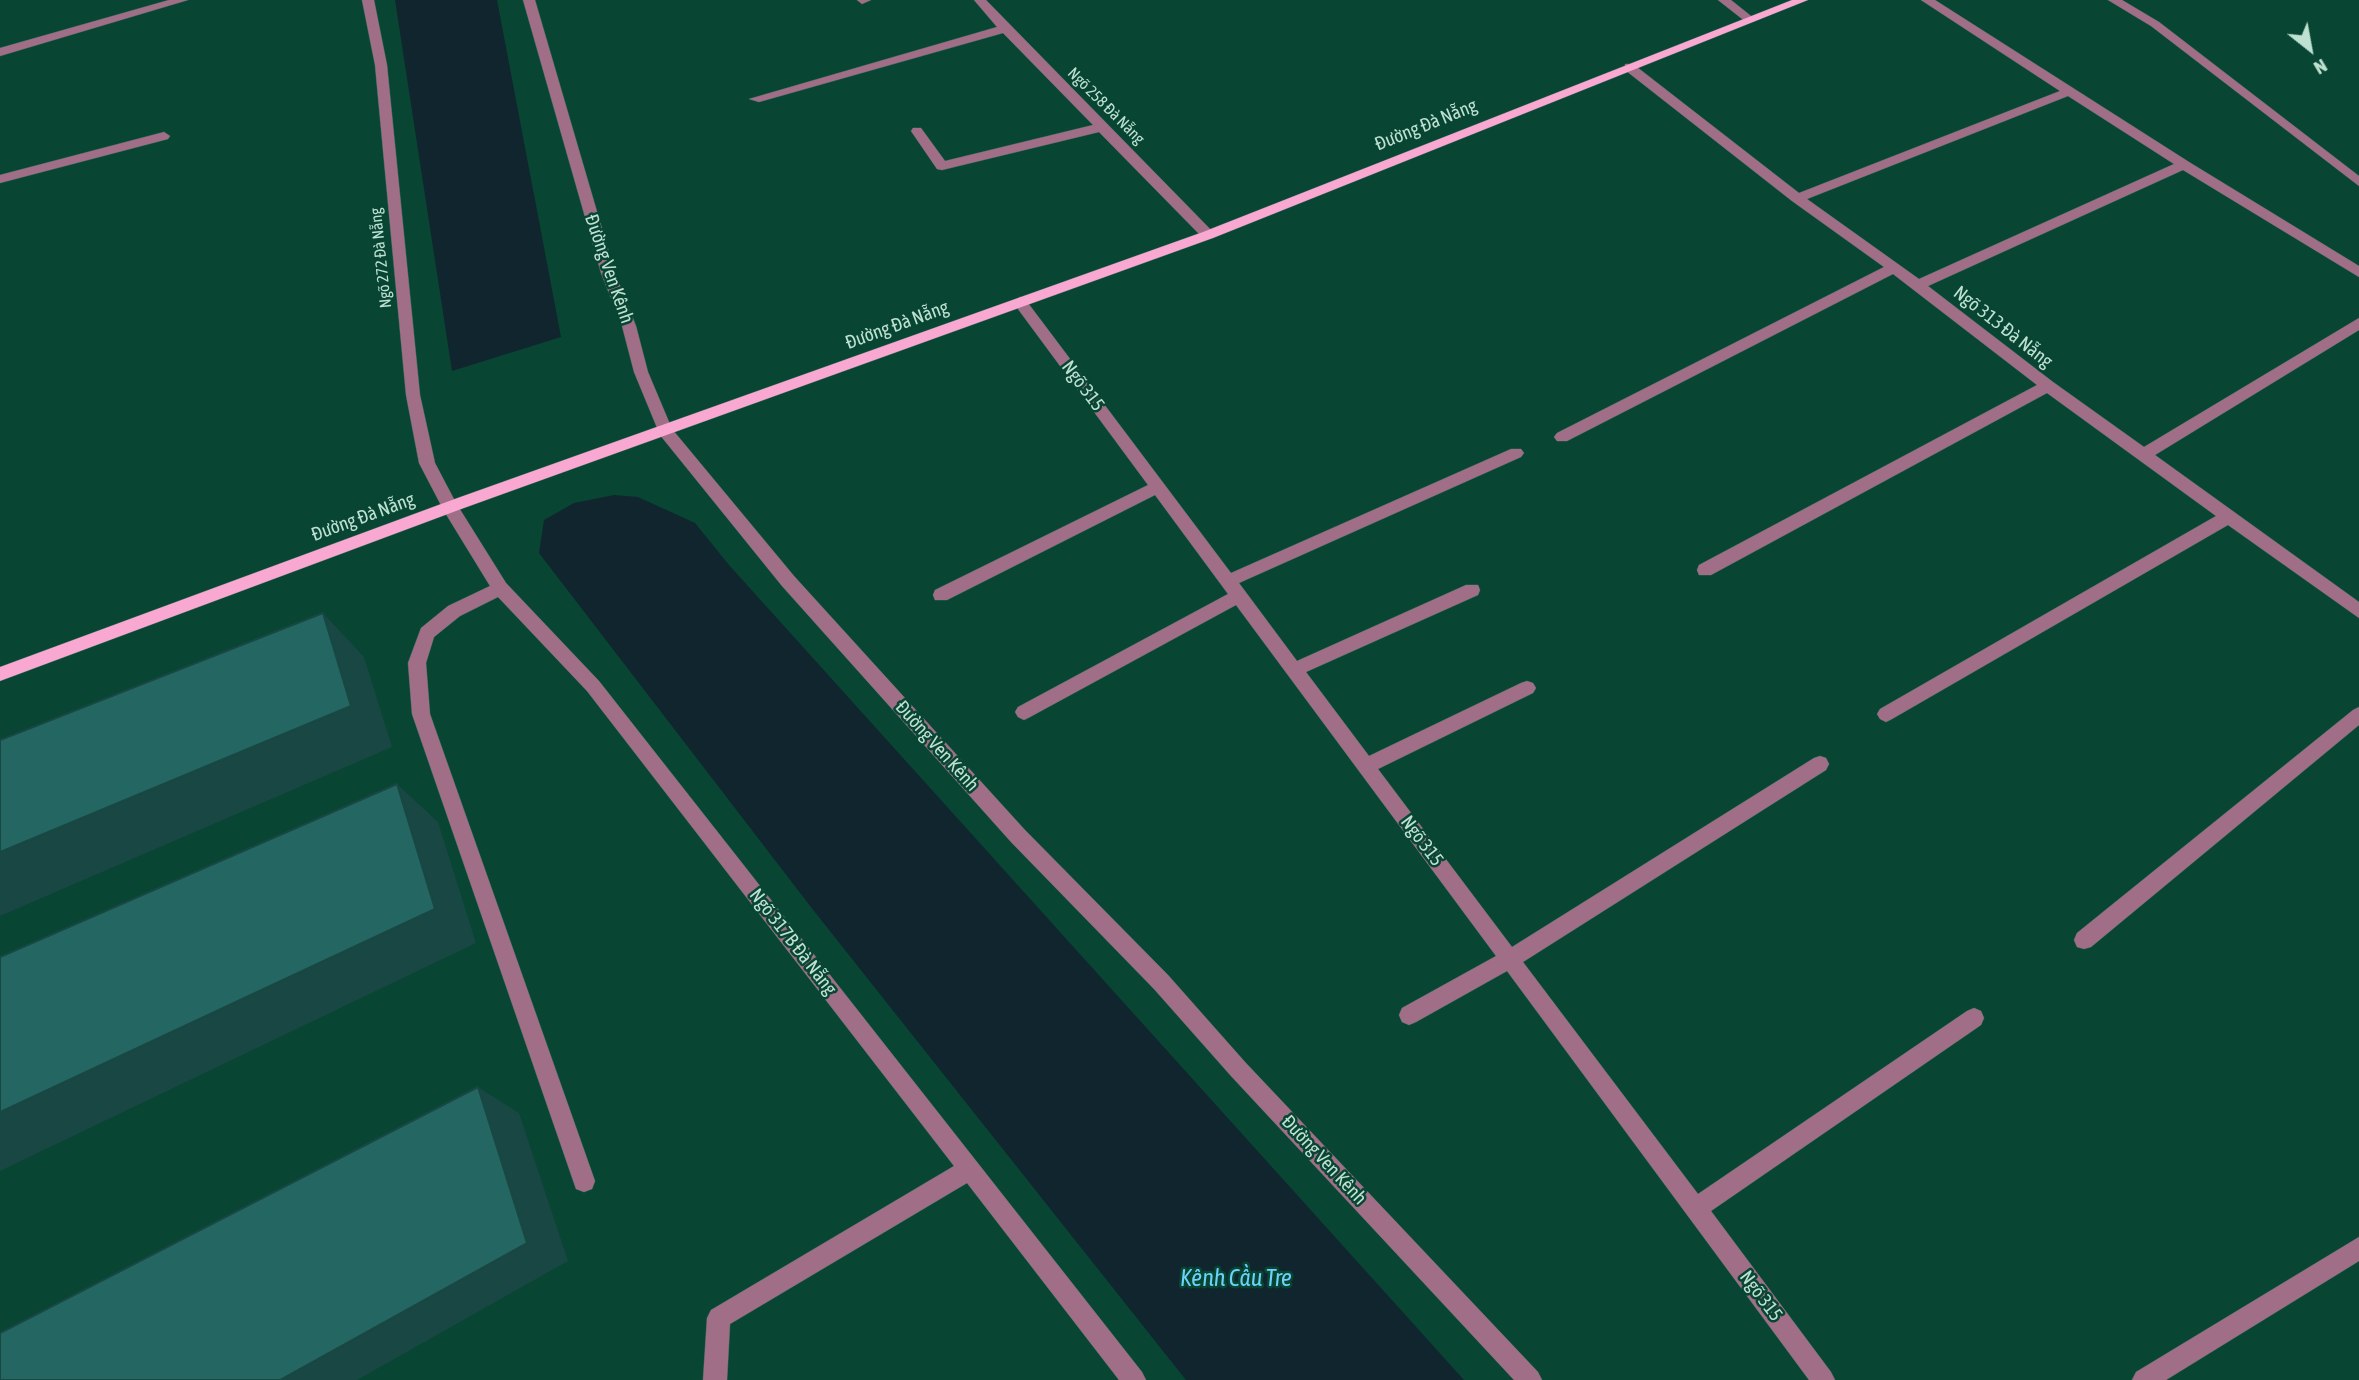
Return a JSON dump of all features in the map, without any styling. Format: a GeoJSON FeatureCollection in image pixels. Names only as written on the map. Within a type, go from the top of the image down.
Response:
{"type":"FeatureCollection","features":[{"type":"Feature","properties":{"kind":"main road","name":"Đường Đà Nẵng"},"geometry":{"type":"LineString","coordinates":[[0,674],[454,506],[1208,234],[1802,0]]}},
{"type":"Feature","properties":{"kind":"street"},"geometry":{"type":"LineString","coordinates":[[0,52],[182,0]]}},
{"type":"Feature","properties":{"kind":"street","name":"Ngõ 272 Đà Nẵng"},"geometry":{"type":"LineString","coordinates":[[368,0],[381,65],[412,395],[427,463],[454,506]]}},
{"type":"Feature","properties":{"kind":"street","name":"Đường Ven Kênh"},"geometry":{"type":"LineString","coordinates":[[530,0],[608,273],[629,326],[640,372],[660,433],[788,581],[1009,825],[1161,982],[1238,1069],[1530,1380]]}},
{"type":"Feature","properties":{"kind":"street","name":"Ngõ 258 Đà Nẵng"},"geometry":{"type":"LineString","coordinates":[[980,0],[1005,29],[1208,234]]}},
{"type":"Feature","properties":{"kind":"street"},"geometry":{"type":"LineString","coordinates":[[1724,0],[1750,20]]}},
{"type":"Feature","properties":{"kind":"street"},"geometry":{"type":"LineString","coordinates":[[1927,0],[2184,165],[2359,272]]}},
{"type":"Feature","properties":{"kind":"street"},"geometry":{"type":"LineString","coordinates":[[2114,0],[2155,24],[2359,182]]}},
{"type":"Feature","properties":{"kind":"street"},"geometry":{"type":"LineString","coordinates":[[755,99],[1005,29]]}},
{"type":"Feature","properties":{"kind":"street","name":"Ngõ 313 Đà Nẵng"},"geometry":{"type":"LineString","coordinates":[[1629,67],[1797,198],[1918,285],[2048,386],[2359,611]]}},
{"type":"Feature","properties":{"kind":"street"},"geometry":{"type":"LineString","coordinates":[[1797,198],[2071,91]]}},
{"type":"Feature","properties":{"kind":"street"},"geometry":{"type":"LineString","coordinates":[[917,131],[942,166],[1102,127]]}},
{"type":"Feature","properties":{"kind":"street"},"geometry":{"type":"LineString","coordinates":[[0,179],[164,136]]}},
{"type":"Feature","properties":{"kind":"street"},"geometry":{"type":"LineString","coordinates":[[1918,285],[2184,165]]}},
{"type":"Feature","properties":{"kind":"street"},"geometry":{"type":"LineString","coordinates":[[1563,437],[1894,268]]}},
{"type":"Feature","properties":{"kind":"street","name":"Ngõ 315"},"geometry":{"type":"LineString","coordinates":[[1020,302],[1823,1380]]}},
{"type":"Feature","properties":{"kind":"street"},"geometry":{"type":"LineString","coordinates":[[2143,455],[2359,323]]}},
{"type":"Feature","properties":{"kind":"street"},"geometry":{"type":"LineString","coordinates":[[1705,570],[2048,386]]}},
{"type":"Feature","properties":{"kind":"street"},"geometry":{"type":"LineString","coordinates":[[1024,712],[1233,589],[1516,453]]}},
{"type":"Feature","properties":{"kind":"street"},"geometry":{"type":"LineString","coordinates":[[941,595],[1158,487]]}},
{"type":"Feature","properties":{"kind":"street","name":"Ngõ 317B Đà Nẵng"},"geometry":{"type":"LineString","coordinates":[[454,506],[500,588],[593,686],[1134,1380]]}},
{"type":"Feature","properties":{"kind":"street"},"geometry":{"type":"LineString","coordinates":[[1886,713],[2228,517]]}},
{"type":"Feature","properties":{"kind":"street"},"geometry":{"type":"LineString","coordinates":[[500,588],[454,611],[427,633],[417,663],[421,714],[584,1181]]}},
{"type":"Feature","properties":{"kind":"street"},"geometry":{"type":"LineString","coordinates":[[1294,670],[1472,590]]}},
{"type":"Feature","properties":{"kind":"street"},"geometry":{"type":"LineString","coordinates":[[1366,766],[1527,688]]}},
{"type":"Feature","properties":{"kind":"street"},"geometry":{"type":"LineString","coordinates":[[2084,940],[2359,715]]}},
{"type":"Feature","properties":{"kind":"street"},"geometry":{"type":"LineString","coordinates":[[1409,1015],[1510,959],[1820,764]]}},
{"type":"Feature","properties":{"kind":"street"},"geometry":{"type":"LineString","coordinates":[[1695,1209],[1974,1018]]}},
{"type":"Feature","properties":{"kind":"street"},"geometry":{"type":"LineString","coordinates":[[715,1380],[719,1318],[969,1169]]}},
{"type":"Feature","properties":{"kind":"street"},"geometry":{"type":"LineString","coordinates":[[2144,1380],[2359,1248]]}},
{"type":"Feature","properties":{"kind":"water"},"geometry":{"type":"Polygon","coordinates":[[[395,0],[497,0],[561,337],[452,371],[395,0]]]}},
{"type":"Feature","properties":{"kind":"water","name":"Kênh Cầu Tre"},"geometry":{"type":"Polygon","coordinates":[[[614,495],[638,497],[695,523],[729,565],[1464,1380],[1186,1380],[814,911],[539,553],[544,520],[574,503],[614,495]]]}},
{"type":"Feature","properties":{"kind":"building"},"geometry":{"type":"Polygon","coordinates":[[[323,613],[351,706],[0,852],[0,740],[323,613]]]}},
{"type":"Feature","properties":{"kind":"building"},"geometry":{"type":"Polygon","coordinates":[[[397,784],[435,909],[0,1112],[0,957],[397,784]]]}},
{"type":"Feature","properties":{"kind":"building"},"geometry":{"type":"Polygon","coordinates":[[[478,1087],[527,1243],[280,1380],[0,1380],[0,1333],[478,1087]]]}}]}
